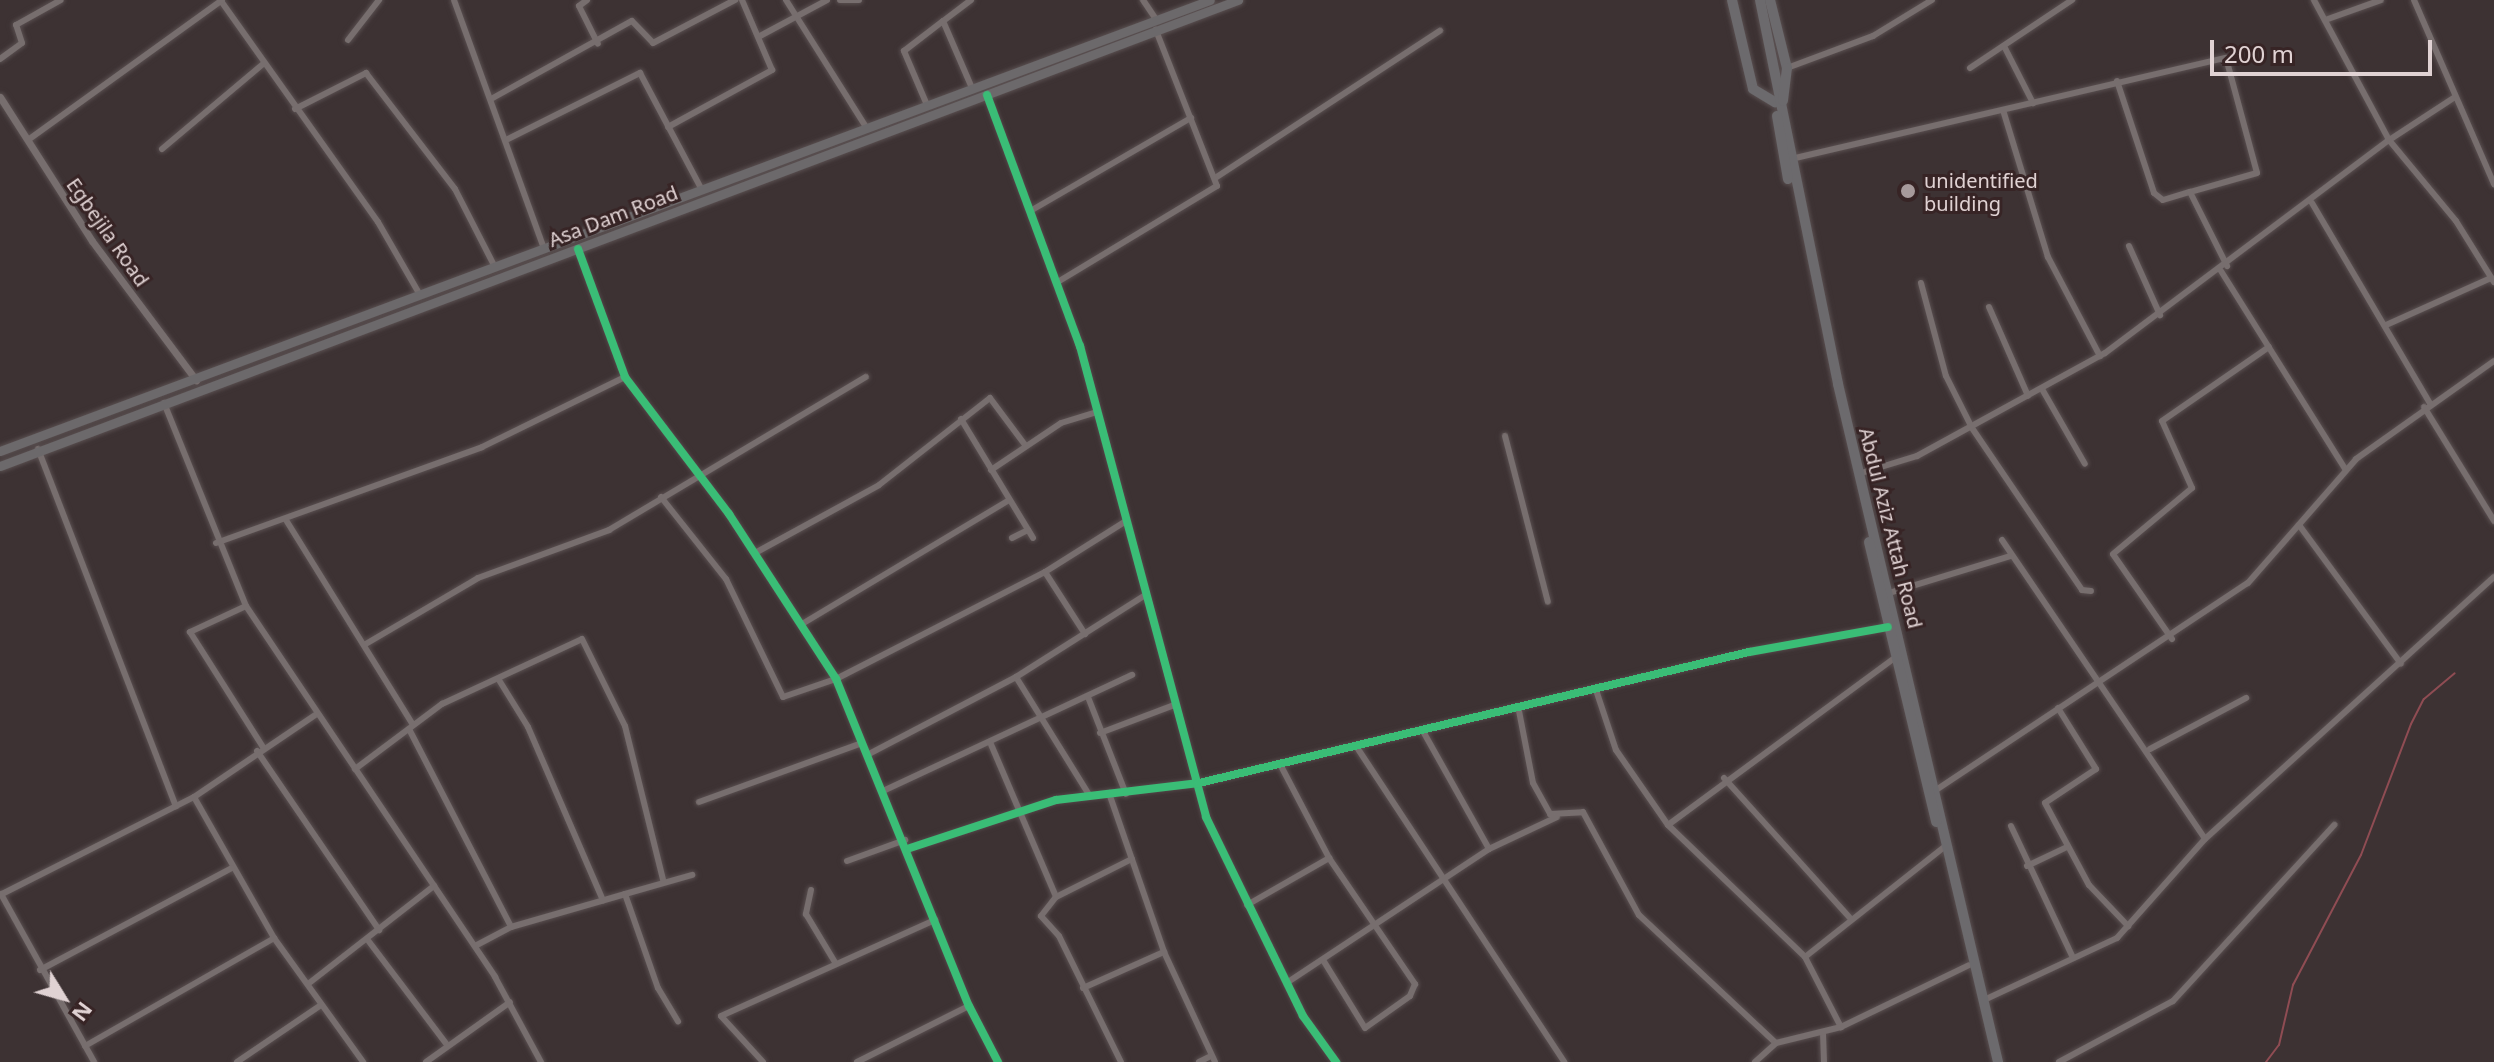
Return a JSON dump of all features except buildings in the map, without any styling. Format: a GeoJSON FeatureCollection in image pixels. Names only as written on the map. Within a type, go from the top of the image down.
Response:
{"type":"FeatureCollection","features":[{"type":"Feature","properties":{"kind":"highway"},"geometry":{"type":"LineString","coordinates":[[1732,0],[1753,89],[1778,106],[1787,68],[1771,0]]}},
{"type":"Feature","properties":{"kind":"highway","name":"Abdul Aziz Attah Road"},"geometry":{"type":"LineString","coordinates":[[1758,0],[1888,627],[1900,654],[1936,790],[1944,845],[1998,1062]]}},
{"type":"Feature","properties":{"kind":"highway","name":"Abdul Aziz Attah Road"},"geometry":{"type":"LineString","coordinates":[[1778,106],[1992,1062]]}},
{"type":"Feature","properties":{"kind":"main road","name":"Asa Dam Road"},"geometry":{"type":"LineString","coordinates":[[0,451],[1155,18],[1207,4],[1238,0]]}},
{"type":"Feature","properties":{"kind":"main road","name":"Asa Dam Road"},"geometry":{"type":"LineString","coordinates":[[0,466],[38,449],[987,95],[1156,30],[1207,4]]}},
{"type":"Feature","properties":{"kind":"main road"},"geometry":{"type":"LineString","coordinates":[[638,213],[641,225]]}},
{"type":"Feature","properties":{"kind":"street"},"geometry":{"type":"LineString","coordinates":[[0,59],[22,43],[16,25],[61,0]]}},
{"type":"Feature","properties":{"kind":"street"},"geometry":{"type":"LineString","coordinates":[[28,140],[222,0],[263,64],[378,222],[420,295]]}},
{"type":"Feature","properties":{"kind":"street"},"geometry":{"type":"LineString","coordinates":[[348,40],[379,0]]}},
{"type":"Feature","properties":{"kind":"street"},"geometry":{"type":"LineString","coordinates":[[454,0],[508,139],[544,248]]}},
{"type":"Feature","properties":{"kind":"street"},"geometry":{"type":"LineString","coordinates":[[587,0],[579,6],[598,44]]}},
{"type":"Feature","properties":{"kind":"street"},"geometry":{"type":"LineString","coordinates":[[491,99],[598,44],[635,20],[657,42],[735,0]]}},
{"type":"Feature","properties":{"kind":"street"},"geometry":{"type":"LineString","coordinates":[[668,127],[772,70],[742,0]]}},
{"type":"Feature","properties":{"kind":"street"},"geometry":{"type":"LineString","coordinates":[[786,0],[866,127]]}},
{"type":"Feature","properties":{"kind":"street"},"geometry":{"type":"LineString","coordinates":[[758,37],[827,0]]}},
{"type":"Feature","properties":{"kind":"street"},"geometry":{"type":"LineString","coordinates":[[840,0],[859,0]]}},
{"type":"Feature","properties":{"kind":"street"},"geometry":{"type":"LineString","coordinates":[[927,105],[904,51],[963,2],[971,0]]}},
{"type":"Feature","properties":{"kind":"street"},"geometry":{"type":"LineString","coordinates":[[1143,0],[1155,18]]}},
{"type":"Feature","properties":{"kind":"street"},"geometry":{"type":"LineString","coordinates":[[1787,68],[1873,36],[1932,0]]}},
{"type":"Feature","properties":{"kind":"street"},"geometry":{"type":"LineString","coordinates":[[1970,68],[2005,48],[2072,0]]}},
{"type":"Feature","properties":{"kind":"street"},"geometry":{"type":"LineString","coordinates":[[2314,0],[2328,19],[2389,140],[2493,280],[2386,325]]}},
{"type":"Feature","properties":{"kind":"street"},"geometry":{"type":"LineString","coordinates":[[2328,19],[2381,0]]}},
{"type":"Feature","properties":{"kind":"street"},"geometry":{"type":"LineString","coordinates":[[2414,0],[2494,184]]}},
{"type":"Feature","properties":{"kind":"street"},"geometry":{"type":"LineString","coordinates":[[943,21],[972,88]]}},
{"type":"Feature","properties":{"kind":"street"},"geometry":{"type":"LineString","coordinates":[[1056,283],[1216,189],[1215,178],[1156,30]]}},
{"type":"Feature","properties":{"kind":"street"},"geometry":{"type":"LineString","coordinates":[[1215,178],[1440,31]]}},
{"type":"Feature","properties":{"kind":"street"},"geometry":{"type":"LineString","coordinates":[[2005,48],[2033,103]]}},
{"type":"Feature","properties":{"kind":"street"},"geometry":{"type":"LineString","coordinates":[[1791,159],[2033,103],[2117,81],[2218,57],[2230,61],[2257,173],[2163,200],[2154,193],[2117,81]]}},
{"type":"Feature","properties":{"kind":"street"},"geometry":{"type":"LineString","coordinates":[[162,149],[263,64]]}},
{"type":"Feature","properties":{"kind":"street"},"geometry":{"type":"LineString","coordinates":[[295,109],[366,73],[455,189],[495,267]]}},
{"type":"Feature","properties":{"kind":"street"},"geometry":{"type":"LineString","coordinates":[[508,139],[640,73],[701,188]]}},
{"type":"Feature","properties":{"kind":"street"},"geometry":{"type":"LineString","coordinates":[[987,95],[1032,210],[1097,412],[1174,705],[1226,866],[1288,982],[1336,1062]]}},
{"type":"Feature","properties":{"kind":"street","name":"Egbejila Road"},"geometry":{"type":"LineString","coordinates":[[0,97],[92,241],[196,380]]}},
{"type":"Feature","properties":{"kind":"street"},"geometry":{"type":"LineString","coordinates":[[1858,474],[1972,428],[2100,356],[2224,269],[2389,140],[2455,97]]}},
{"type":"Feature","properties":{"kind":"street"},"geometry":{"type":"LineString","coordinates":[[2003,110],[2048,257],[2100,356]]}},
{"type":"Feature","properties":{"kind":"street"},"geometry":{"type":"LineString","coordinates":[[1032,210],[1191,118]]}},
{"type":"Feature","properties":{"kind":"street"},"geometry":{"type":"LineString","coordinates":[[2190,192],[2224,269],[2346,470]]}},
{"type":"Feature","properties":{"kind":"street"},"geometry":{"type":"LineString","coordinates":[[2312,203],[2386,325],[2427,405],[2494,521]]}},
{"type":"Feature","properties":{"kind":"street"},"geometry":{"type":"LineString","coordinates":[[2129,246],[2160,315]]}},
{"type":"Feature","properties":{"kind":"street"},"geometry":{"type":"LineString","coordinates":[[578,249],[625,377],[755,553],[836,679],[910,848],[969,1006],[998,1062]]}},
{"type":"Feature","properties":{"kind":"street"},"geometry":{"type":"LineString","coordinates":[[1921,283],[1946,376],[1972,428],[2082,590],[2091,591]]}},
{"type":"Feature","properties":{"kind":"street"},"geometry":{"type":"LineString","coordinates":[[1989,307],[2028,396]]}},
{"type":"Feature","properties":{"kind":"street"},"geometry":{"type":"LineString","coordinates":[[2172,639],[2113,554],[2192,488],[2159,425],[2269,347]]}},
{"type":"Feature","properties":{"kind":"street"},"geometry":{"type":"LineString","coordinates":[[1936,790],[2058,708],[2172,639],[2259,573],[2346,470],[2427,405],[2494,361]]}},
{"type":"Feature","properties":{"kind":"street"},"geometry":{"type":"LineString","coordinates":[[216,543],[286,520],[506,437],[625,377]]}},
{"type":"Feature","properties":{"kind":"street"},"geometry":{"type":"LineString","coordinates":[[364,645],[478,578],[609,530],[694,474],[866,377]]}},
{"type":"Feature","properties":{"kind":"street"},"geometry":{"type":"LineString","coordinates":[[2042,389],[2085,464]]}},
{"type":"Feature","properties":{"kind":"street"},"geometry":{"type":"LineString","coordinates":[[755,553],[879,485],[961,419],[998,399],[1025,445]]}},
{"type":"Feature","properties":{"kind":"street"},"geometry":{"type":"LineString","coordinates":[[164,403],[216,543],[246,606],[315,715],[475,946],[510,1002],[541,1062]]}},
{"type":"Feature","properties":{"kind":"street"},"geometry":{"type":"LineString","coordinates":[[991,470],[1025,445],[1097,412]]}},
{"type":"Feature","properties":{"kind":"street"},"geometry":{"type":"LineString","coordinates":[[961,419],[1033,538]]}},
{"type":"Feature","properties":{"kind":"street"},"geometry":{"type":"LineString","coordinates":[[1505,436],[1548,602]]}},
{"type":"Feature","properties":{"kind":"street"},"geometry":{"type":"LineString","coordinates":[[38,449],[176,806]]}},
{"type":"Feature","properties":{"kind":"street"},"geometry":{"type":"LineString","coordinates":[[661,497],[726,579],[783,697],[836,679],[1045,572],[1126,521]]}},
{"type":"Feature","properties":{"kind":"street"},"geometry":{"type":"LineString","coordinates":[[802,624],[1009,500]]}},
{"type":"Feature","properties":{"kind":"street"},"geometry":{"type":"LineString","coordinates":[[286,520],[411,727],[511,927]]}},
{"type":"Feature","properties":{"kind":"street"},"geometry":{"type":"LineString","coordinates":[[2299,525],[2401,664]]}},
{"type":"Feature","properties":{"kind":"street"},"geometry":{"type":"LineString","coordinates":[[1012,538],[1028,530]]}},
{"type":"Feature","properties":{"kind":"street"},"geometry":{"type":"LineString","coordinates":[[2002,540],[2150,749],[2205,839]]}},
{"type":"Feature","properties":{"kind":"street"},"geometry":{"type":"LineString","coordinates":[[1889,593],[2011,556]]}},
{"type":"Feature","properties":{"kind":"street"},"geometry":{"type":"LineString","coordinates":[[1045,572],[1085,634]]}},
{"type":"Feature","properties":{"kind":"street"},"geometry":{"type":"LineString","coordinates":[[1984,1000],[2073,958],[2128,926],[2205,839],[2337,725],[2494,577]]}},
{"type":"Feature","properties":{"kind":"street"},"geometry":{"type":"LineString","coordinates":[[867,755],[1016,677],[1145,595]]}},
{"type":"Feature","properties":{"kind":"street"},"geometry":{"type":"LineString","coordinates":[[246,606],[190,632],[260,749],[379,930]]}},
{"type":"Feature","properties":{"kind":"street"},"geometry":{"type":"LineString","coordinates":[[910,848],[1020,808],[1088,793],[1126,794],[1281,766],[1597,693],[1749,652],[1888,627]]}},
{"type":"Feature","properties":{"kind":"street"},"geometry":{"type":"LineString","coordinates":[[355,769],[442,704],[582,639],[625,726],[663,880]]}},
{"type":"Feature","properties":{"kind":"street"},"geometry":{"type":"LineString","coordinates":[[1668,825],[1724,778],[1900,654]]}},
{"type":"Feature","properties":{"kind":"street"},"geometry":{"type":"LineString","coordinates":[[883,791],[1132,675]]}},
{"type":"Feature","properties":{"kind":"street"},"geometry":{"type":"LineString","coordinates":[[1016,677],[1088,793]]}},
{"type":"Feature","properties":{"kind":"street"},"geometry":{"type":"LineString","coordinates":[[499,680],[528,727],[603,900]]}},
{"type":"Feature","properties":{"kind":"street"},"geometry":{"type":"LineString","coordinates":[[1597,693],[1616,750],[1668,825],[1805,957],[1841,1027]]}},
{"type":"Feature","properties":{"kind":"street"},"geometry":{"type":"LineString","coordinates":[[1088,697],[1126,794]]}},
{"type":"Feature","properties":{"kind":"street"},"geometry":{"type":"LineString","coordinates":[[2150,749],[2246,698]]}},
{"type":"Feature","properties":{"kind":"street"},"geometry":{"type":"LineString","coordinates":[[1100,733],[1174,705]]}},
{"type":"Feature","properties":{"kind":"street"},"geometry":{"type":"LineString","coordinates":[[2058,708],[2096,769],[2045,800],[2089,885],[2128,926]]}},
{"type":"Feature","properties":{"kind":"street"},"geometry":{"type":"LineString","coordinates":[[1519,711],[1533,783],[1557,817]]}},
{"type":"Feature","properties":{"kind":"street"},"geometry":{"type":"LineString","coordinates":[[94,1062],[40,970],[1,894],[194,797],[260,749],[315,715]]}},
{"type":"Feature","properties":{"kind":"street"},"geometry":{"type":"LineString","coordinates":[[1424,733],[1489,849]]}},
{"type":"Feature","properties":{"kind":"street"},"geometry":{"type":"LineString","coordinates":[[990,742],[1056,897]]}},
{"type":"Feature","properties":{"kind":"street"},"geometry":{"type":"LineString","coordinates":[[699,802],[862,743]]}},
{"type":"Feature","properties":{"kind":"street"},"geometry":{"type":"LineString","coordinates":[[1358,749],[1441,881],[1503,962],[1564,1062]]}},
{"type":"Feature","properties":{"kind":"street"},"geometry":{"type":"LineString","coordinates":[[1281,766],[1329,858],[1380,923],[1415,984],[1371,1028],[1360,1024],[1323,960]]}},
{"type":"Feature","properties":{"kind":"street"},"geometry":{"type":"LineString","coordinates":[[1724,778],[1849,917]]}},
{"type":"Feature","properties":{"kind":"street"},"geometry":{"type":"LineString","coordinates":[[1109,793],[1164,952],[1213,1059],[1199,1062]]}},
{"type":"Feature","properties":{"kind":"street"},"geometry":{"type":"LineString","coordinates":[[194,797],[274,938],[363,1062]]}},
{"type":"Feature","properties":{"kind":"street"},"geometry":{"type":"LineString","coordinates":[[1288,982],[1489,849],[1557,817],[1583,812],[1639,915],[1776,1043]]}},
{"type":"Feature","properties":{"kind":"street"},"geometry":{"type":"LineString","coordinates":[[2059,1062],[2173,1001],[2334,825]]}},
{"type":"Feature","properties":{"kind":"street"},"geometry":{"type":"LineString","coordinates":[[2011,826],[2027,866],[2073,958]]}},
{"type":"Feature","properties":{"kind":"street"},"geometry":{"type":"LineString","coordinates":[[847,861],[905,840]]}},
{"type":"Feature","properties":{"kind":"street"},"geometry":{"type":"LineString","coordinates":[[1805,957],[1849,917],[1944,845]]}},
{"type":"Feature","properties":{"kind":"street"},"geometry":{"type":"LineString","coordinates":[[2027,866],[2067,847]]}},
{"type":"Feature","properties":{"kind":"street"},"geometry":{"type":"LineString","coordinates":[[1247,905],[1329,858]]}},
{"type":"Feature","properties":{"kind":"street"},"geometry":{"type":"LineString","coordinates":[[1121,1062],[1041,916],[1056,897],[1132,859]]}},
{"type":"Feature","properties":{"kind":"street"},"geometry":{"type":"LineString","coordinates":[[40,970],[232,868]]}},
{"type":"Feature","properties":{"kind":"street"},"geometry":{"type":"LineString","coordinates":[[475,946],[511,927],[663,880],[692,875]]}},
{"type":"Feature","properties":{"kind":"street"},"geometry":{"type":"LineString","coordinates":[[308,984],[434,886]]}},
{"type":"Feature","properties":{"kind":"street"},"geometry":{"type":"LineString","coordinates":[[811,890],[806,914],[836,964]]}},
{"type":"Feature","properties":{"kind":"street"},"geometry":{"type":"LineString","coordinates":[[625,894],[658,988],[678,1021]]}},
{"type":"Feature","properties":{"kind":"street"},"geometry":{"type":"LineString","coordinates":[[763,1062],[721,1016],[935,920]]}},
{"type":"Feature","properties":{"kind":"street"},"geometry":{"type":"LineString","coordinates":[[85,1046],[274,938]]}},
{"type":"Feature","properties":{"kind":"street"},"geometry":{"type":"LineString","coordinates":[[367,939],[448,1046]]}},
{"type":"Feature","properties":{"kind":"street"},"geometry":{"type":"LineString","coordinates":[[1083,988],[1164,952]]}},
{"type":"Feature","properties":{"kind":"street"},"geometry":{"type":"LineString","coordinates":[[1755,1062],[1776,1043],[1841,1027],[1969,965]]}},
{"type":"Feature","properties":{"kind":"street"},"geometry":{"type":"LineString","coordinates":[[426,1062],[510,1002]]}},
{"type":"Feature","properties":{"kind":"street"},"geometry":{"type":"LineString","coordinates":[[237,1062],[321,1005]]}},
{"type":"Feature","properties":{"kind":"street"},"geometry":{"type":"LineString","coordinates":[[857,1062],[969,1006]]}},
{"type":"Feature","properties":{"kind":"street"},"geometry":{"type":"LineString","coordinates":[[1823,1033],[1824,1062]]}},
{"type":"Feature","properties":{"kind":"waterway"},"geometry":{"type":"LineString","coordinates":[[2266,1062],[2279,1045],[2293,985],[2361,855],[2411,724],[2424,699],[2455,673]]}},
{"type":"Feature","properties":{"kind":"cycle path"},"geometry":{"type":"LineString","coordinates":[[987,95],[1080,346],[1206,817],[1303,1016],[1336,1062]]}},
{"type":"Feature","properties":{"kind":"cycle path"},"geometry":{"type":"LineString","coordinates":[[578,249],[625,377],[729,514],[836,679],[969,1006],[998,1062]]}},
{"type":"Feature","properties":{"kind":"cycle path"},"geometry":{"type":"LineString","coordinates":[[910,848],[1056,800],[1199,783],[1749,652],[1888,627]]}},
{"type":"Feature","properties":{"kind":"place","name":"unidentified building"},"geometry":{"type":"Point","coordinates":[1908,191]}}]}
